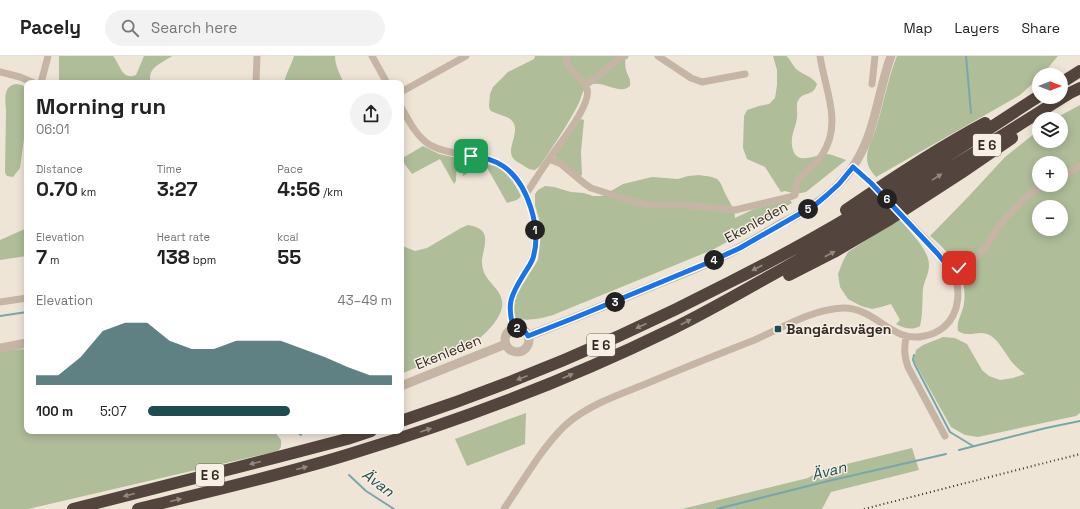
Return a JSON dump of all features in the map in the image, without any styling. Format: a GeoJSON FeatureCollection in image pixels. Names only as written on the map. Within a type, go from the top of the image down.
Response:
{"type":"FeatureCollection","features":[{"type":"Feature","properties":{"kind":"highway"},"geometry":{"type":"LineString","coordinates":[[1068,79],[1080,72]]}},
{"type":"Feature","properties":{"kind":"highway","name":"E 6"},"geometry":{"type":"LineString","coordinates":[[138,509],[351,454],[428,429],[532,391],[614,356],[706,312],[771,284],[834,252],[890,219],[967,169],[1009,140],[1075,90]]}},
{"type":"Feature","properties":{"kind":"highway","name":"E 6"},"geometry":{"type":"LineString","coordinates":[[404,420],[475,396],[521,378],[603,344],[701,297],[792,250],[853,215],[1032,100]]}},
{"type":"Feature","properties":{"kind":"highway","name":"E 6"},"geometry":{"type":"LineString","coordinates":[[73,509],[286,455],[362,434]]}},
{"type":"Feature","properties":{"kind":"street"},"geometry":{"type":"LineString","coordinates":[[42,80],[48,56]]}},
{"type":"Feature","properties":{"kind":"street"},"geometry":{"type":"LineString","coordinates":[[256,80],[257,56]]}},
{"type":"Feature","properties":{"kind":"street"},"geometry":{"type":"LineString","coordinates":[[372,56],[385,80]]}},
{"type":"Feature","properties":{"kind":"street"},"geometry":{"type":"LineString","coordinates":[[404,90],[466,56]]}},
{"type":"Feature","properties":{"kind":"street"},"geometry":{"type":"LineString","coordinates":[[526,194],[585,104],[588,94],[586,85],[568,64],[565,56]]}},
{"type":"Feature","properties":{"kind":"street"},"geometry":{"type":"LineString","coordinates":[[586,85],[620,58],[625,56]]}},
{"type":"Feature","properties":{"kind":"street"},"geometry":{"type":"LineString","coordinates":[[658,56],[697,81],[702,82],[745,74]]}},
{"type":"Feature","properties":{"kind":"street"},"geometry":{"type":"LineString","coordinates":[[549,159],[561,164],[591,188],[638,203],[651,205],[686,205],[735,210],[790,197],[795,195],[798,181],[821,158],[829,143],[832,111],[820,56]]}},
{"type":"Feature","properties":{"kind":"street"},"geometry":{"type":"LineString","coordinates":[[872,84],[875,56]]}},
{"type":"Feature","properties":{"kind":"street","name":"Ekenleden"},"geometry":{"type":"LineString","coordinates":[[528,336],[705,264],[740,248],[815,205],[831,191],[853,167],[863,150],[874,120],[882,81],[891,56]]}},
{"type":"Feature","properties":{"kind":"street"},"geometry":{"type":"LineString","coordinates":[[0,72],[27,80]]}},
{"type":"Feature","properties":{"kind":"street"},"geometry":{"type":"LineString","coordinates":[[404,112],[415,131],[429,144],[438,149],[478,157],[503,166],[519,183],[526,194],[533,217],[536,240],[533,257],[511,299],[510,306],[514,329]]}},
{"type":"Feature","properties":{"kind":"street"},"geometry":{"type":"LineString","coordinates":[[1068,174],[1080,166]]}},
{"type":"Feature","properties":{"kind":"street"},"geometry":{"type":"LineString","coordinates":[[504,509],[554,436],[580,414],[608,399],[763,336],[800,319],[818,313],[846,308],[856,309],[867,314],[906,337],[918,338],[935,332],[943,327],[954,314],[957,305],[958,295],[955,278],[951,270],[906,219],[853,167]]}},
{"type":"Feature","properties":{"kind":"street"},"geometry":{"type":"LineString","coordinates":[[951,270],[967,265],[977,257],[986,248],[1002,223],[1014,209],[1032,192]]}},
{"type":"Feature","properties":{"kind":"street"},"geometry":{"type":"LineString","coordinates":[[0,302],[24,298]]}},
{"type":"Feature","properties":{"kind":"street"},"geometry":{"type":"LineString","coordinates":[[517,328],[524,330],[528,336],[529,343],[521,351],[514,351],[506,344],[506,336],[514,329],[517,328]]}},
{"type":"Feature","properties":{"kind":"street"},"geometry":{"type":"LineString","coordinates":[[906,337],[904,356],[908,367],[945,436]]}},
{"type":"Feature","properties":{"kind":"street"},"geometry":{"type":"LineString","coordinates":[[0,348],[24,344]]}},
{"type":"Feature","properties":{"kind":"street","name":"Ekenleden"},"geometry":{"type":"LineString","coordinates":[[404,385],[506,344]]}},
{"type":"Feature","properties":{"kind":"green space"},"geometry":{"type":"Polygon","coordinates":[[[59,56],[113,56],[124,74],[131,76],[136,75],[144,56],[172,56],[156,66],[151,73],[150,80],[59,80],[59,56]]]}},
{"type":"Feature","properties":{"kind":"green space"},"geometry":{"type":"Polygon","coordinates":[[[294,56],[335,56],[339,73],[342,80],[285,80],[294,56]]]}},
{"type":"Feature","properties":{"kind":"green space"},"geometry":{"type":"Polygon","coordinates":[[[535,56],[626,56],[625,61],[630,79],[630,86],[620,89],[601,84],[592,84],[586,87],[565,128],[540,166],[535,170],[528,168],[513,158],[511,150],[515,126],[508,118],[490,110],[489,106],[490,94],[493,87],[508,72],[534,59],[535,56]]]}},
{"type":"Feature","properties":{"kind":"green space"},"geometry":{"type":"Polygon","coordinates":[[[773,56],[786,56],[796,69],[813,79],[817,84],[813,91],[801,97],[798,101],[792,141],[795,154],[798,157],[805,158],[828,154],[846,160],[806,192],[796,194],[785,191],[781,192],[765,167],[747,159],[743,148],[744,116],[747,110],[769,104],[775,98],[777,70],[773,56]]]}},
{"type":"Feature","properties":{"kind":"green space"},"geometry":{"type":"Polygon","coordinates":[[[897,56],[1058,56],[1048,68],[1032,68],[1032,84],[1020,95],[876,177],[867,161],[867,154],[877,125],[897,56]]]}},
{"type":"Feature","properties":{"kind":"green space"},"geometry":{"type":"Polygon","coordinates":[[[16,84],[24,86],[24,139],[20,168],[13,177],[7,176],[5,173],[5,98],[7,90],[12,85],[16,84]]]}},
{"type":"Feature","properties":{"kind":"green space"},"geometry":{"type":"Polygon","coordinates":[[[1080,105],[1080,413],[1076,416],[978,437],[965,435],[951,427],[914,361],[916,350],[923,345],[943,337],[955,338],[967,344],[982,370],[989,376],[1000,380],[1025,374],[1013,363],[991,336],[983,333],[967,334],[958,331],[958,324],[964,303],[965,293],[963,283],[951,257],[930,236],[1005,157],[1032,136],[1032,148],[1068,148],[1067,112],[1080,105]]]}},
{"type":"Feature","properties":{"kind":"green space"},"geometry":{"type":"Polygon","coordinates":[[[581,119],[584,120],[581,152],[582,175],[580,176],[556,159],[555,156],[581,119]]]}},
{"type":"Feature","properties":{"kind":"green space"},"geometry":{"type":"Polygon","coordinates":[[[423,146],[439,154],[457,158],[456,181],[454,184],[440,159],[412,174],[404,163],[404,157],[423,146]]]}},
{"type":"Feature","properties":{"kind":"green space"},"geometry":{"type":"Polygon","coordinates":[[[469,159],[483,164],[463,176],[465,161],[469,159]]]}},
{"type":"Feature","properties":{"kind":"green space"},"geometry":{"type":"Polygon","coordinates":[[[485,164],[495,166],[507,175],[519,192],[521,196],[520,198],[507,203],[485,164]]]}},
{"type":"Feature","properties":{"kind":"green space"},"geometry":{"type":"Polygon","coordinates":[[[699,175],[712,177],[719,181],[733,209],[735,218],[754,209],[790,200],[792,203],[712,250],[553,315],[529,320],[516,318],[514,313],[514,303],[517,294],[538,260],[541,234],[540,222],[535,205],[535,194],[538,190],[545,186],[593,196],[602,196],[623,184],[652,177],[678,179],[699,175]]]}},
{"type":"Feature","properties":{"kind":"green space"},"geometry":{"type":"Polygon","coordinates":[[[899,219],[926,253],[929,265],[923,289],[920,326],[911,329],[896,324],[900,320],[891,304],[872,309],[861,306],[848,299],[840,287],[838,274],[848,252],[899,219]]]}},
{"type":"Feature","properties":{"kind":"green space"},"geometry":{"type":"Polygon","coordinates":[[[468,225],[476,227],[484,234],[485,243],[482,267],[487,278],[501,296],[502,307],[500,313],[488,331],[472,344],[404,373],[404,246],[415,251],[427,248],[468,225]]]}},
{"type":"Feature","properties":{"kind":"green space"},"geometry":{"type":"Polygon","coordinates":[[[24,229],[24,256],[0,260],[0,240],[24,229]]]}},
{"type":"Feature","properties":{"kind":"green space"},"geometry":{"type":"Polygon","coordinates":[[[24,349],[24,434],[276,434],[281,440],[281,447],[278,451],[28,509],[0,509],[0,352],[24,349]]]}},
{"type":"Feature","properties":{"kind":"green space"},"geometry":{"type":"Polygon","coordinates":[[[526,413],[525,444],[467,466],[455,439],[526,413]]]}},
{"type":"Feature","properties":{"kind":"green space"},"geometry":{"type":"Polygon","coordinates":[[[912,448],[919,470],[831,492],[822,509],[682,509],[808,478],[822,470],[912,448]]]}},
{"type":"Feature","properties":{"kind":"waterway"},"geometry":{"type":"LineString","coordinates":[[966,56],[971,113]]}},
{"type":"Feature","properties":{"kind":"waterway","name":"Ävan"},"geometry":{"type":"LineString","coordinates":[[0,316],[24,312]]}},
{"type":"Feature","properties":{"kind":"waterway"},"geometry":{"type":"LineString","coordinates":[[914,355],[913,360],[915,365],[950,432],[973,446]]}},
{"type":"Feature","properties":{"kind":"waterway","name":"Ävan"},"geometry":{"type":"LineString","coordinates":[[959,450],[1080,421]]}},
{"type":"Feature","properties":{"kind":"waterway","name":"Ävan"},"geometry":{"type":"LineString","coordinates":[[717,509],[824,482],[946,454]]}},
{"type":"Feature","properties":{"kind":"waterway","name":"Ävan"},"geometry":{"type":"LineString","coordinates":[[349,475],[366,491],[394,509]]}},
{"type":"Feature","properties":{"kind":"railway"},"geometry":{"type":"LineString","coordinates":[[864,509],[1080,454]]}},
{"type":"Feature","properties":{"kind":"place","name":"Bangårdsvägen"},"geometry":{"type":"Point","coordinates":[778,329]}},
{"type":"Feature","properties":{"kind":"route"},"geometry":{"type":"LineString","coordinates":[[471,156],[496,162],[503,166],[519,183],[526,194],[531,209],[536,240],[533,257],[513,293],[510,306],[514,329],[517,328],[524,330],[528,336],[705,264],[740,248],[815,205],[839,184],[853,167],[871,183],[937,253],[951,270],[959,268]]}}]}
